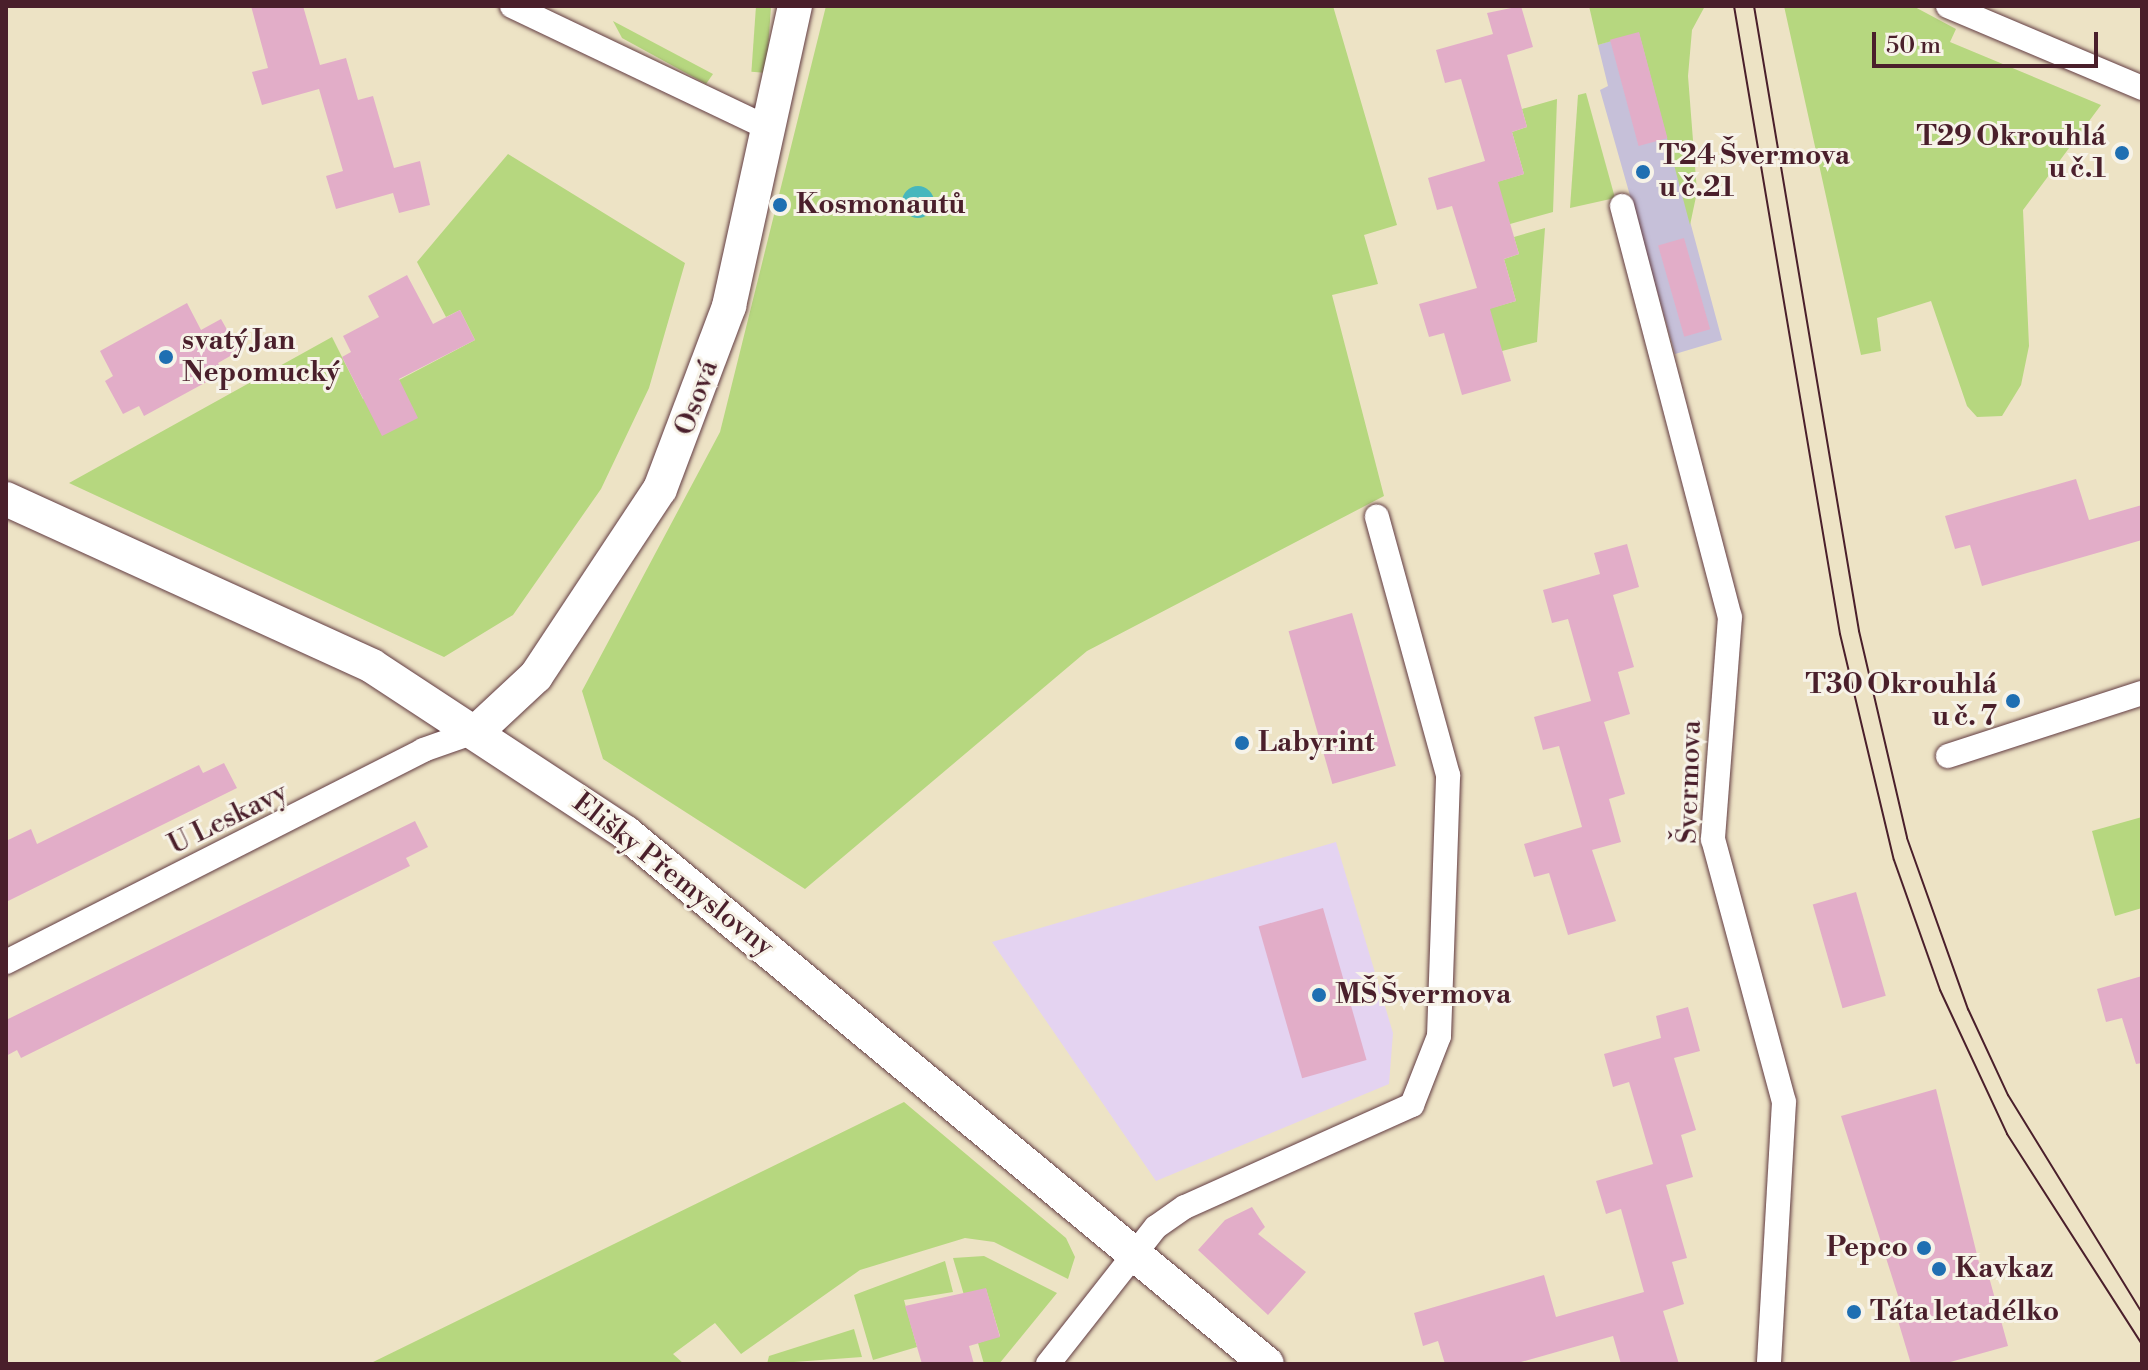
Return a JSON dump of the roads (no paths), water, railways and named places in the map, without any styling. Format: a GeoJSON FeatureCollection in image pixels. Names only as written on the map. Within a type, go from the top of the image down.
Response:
{"type":"FeatureCollection","features":[{"type":"Feature","properties":{"kind":"street"},"geometry":{"type":"LineString","coordinates":[[512,6],[768,128]]}},
{"type":"Feature","properties":{"kind":"street","name":"Osová"},"geometry":{"type":"LineString","coordinates":[[477,731],[536,676],[660,489],[729,306],[795,6]]}},
{"type":"Feature","properties":{"kind":"street"},"geometry":{"type":"LineString","coordinates":[[1948,6],[2142,88]]}},
{"type":"Feature","properties":{"kind":"street","name":"Švermova"},"geometry":{"type":"LineString","coordinates":[[1622,206],[1730,617],[1713,839],[1784,1102],[1769,1364]]}},
{"type":"Feature","properties":{"kind":"street","name":"Elišky Přemyslovny"},"geometry":{"type":"LineString","coordinates":[[6,499],[343,651],[477,731],[626,833],[1136,1252],[1267,1364]]}},
{"type":"Feature","properties":{"kind":"street"},"geometry":{"type":"LineString","coordinates":[[1048,1364],[1136,1252],[1185,1207],[1412,1105],[1439,1036],[1448,775],[1377,517]]}},
{"type":"Feature","properties":{"kind":"street"},"geometry":{"type":"LineString","coordinates":[[1948,756],[2142,693]]}},
{"type":"Feature","properties":{"kind":"street","name":"U Leskavy"},"geometry":{"type":"LineString","coordinates":[[6,962],[423,750],[477,731]]}},
{"type":"Feature","properties":{"kind":"water"},"geometry":{"type":"Polygon","coordinates":[[[918,186],[929,191],[934,202],[929,213],[918,218],[907,213],[902,202],[907,191],[918,186]]]}},
{"type":"Feature","properties":{"kind":"tram line"},"geometry":{"type":"LineString","coordinates":[[1734,6],[1840,634],[1894,860],[1940,990],[2007,1134],[2142,1344]]}},
{"type":"Feature","properties":{"kind":"tram line"},"geometry":{"type":"LineString","coordinates":[[1754,6],[1859,631],[1907,838],[1968,1009],[2008,1095],[2142,1313]]}},
{"type":"Feature","properties":{"kind":"place","name":"T29 Okrouhlá u č.1"},"geometry":{"type":"Point","coordinates":[2122,153]}},
{"type":"Feature","properties":{"kind":"place","name":"T24 Švermova u č.21"},"geometry":{"type":"Point","coordinates":[1643,172]}},
{"type":"Feature","properties":{"kind":"place","name":"Kosmonautů"},"geometry":{"type":"Point","coordinates":[780,205]}},
{"type":"Feature","properties":{"kind":"place","name":"svatý Jan Nepomucký"},"geometry":{"type":"Point","coordinates":[166,357]}},
{"type":"Feature","properties":{"kind":"place","name":"T30 Okrouhlá u č. 7"},"geometry":{"type":"Point","coordinates":[2013,701]}},
{"type":"Feature","properties":{"kind":"place","name":"Labyrint"},"geometry":{"type":"Point","coordinates":[1242,743]}},
{"type":"Feature","properties":{"kind":"place","name":"MŠ Švermova"},"geometry":{"type":"Point","coordinates":[1319,995]}},
{"type":"Feature","properties":{"kind":"place","name":"Pepco"},"geometry":{"type":"Point","coordinates":[1924,1248]}},
{"type":"Feature","properties":{"kind":"place","name":"Kavkaz"},"geometry":{"type":"Point","coordinates":[1939,1269]}},
{"type":"Feature","properties":{"kind":"place","name":"Táta letadélko"},"geometry":{"type":"Point","coordinates":[1854,1312]}}]}
